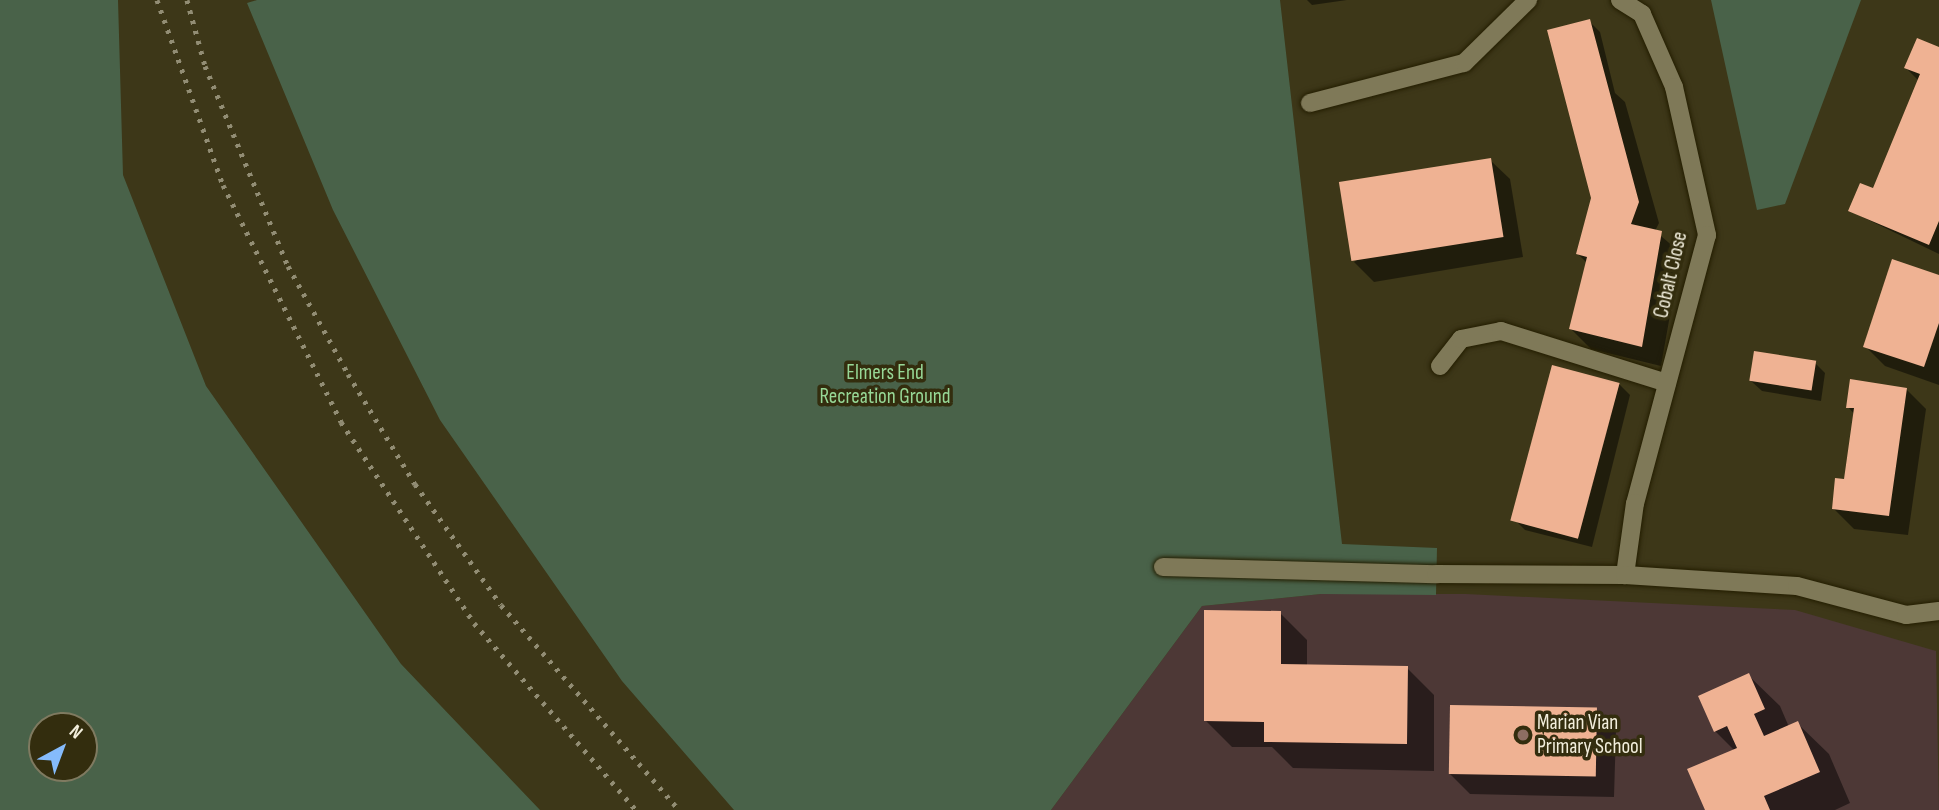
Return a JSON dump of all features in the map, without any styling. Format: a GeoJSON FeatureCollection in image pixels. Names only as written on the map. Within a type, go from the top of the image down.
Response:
{"type":"FeatureCollection","features":[{"type":"Feature","properties":{"kind":"street"},"geometry":{"type":"LineString","coordinates":[[1310,103],[1464,63],[1505,8],[1528,0]]}},
{"type":"Feature","properties":{"kind":"street","name":"Cobalt Close"},"geometry":{"type":"LineString","coordinates":[[1620,0],[1642,14],[1674,87],[1707,235],[1635,503],[1625,575]]}},
{"type":"Feature","properties":{"kind":"street"},"geometry":{"type":"LineString","coordinates":[[1440,366],[1461,339],[1501,331],[1667,383]]}},
{"type":"Feature","properties":{"kind":"street"},"geometry":{"type":"LineString","coordinates":[[1164,567],[1436,574],[1625,575],[1797,586],[1906,615],[1939,611]]}},
{"type":"Feature","properties":{"kind":"shaded area","name":"Marian Vian Primary School"},"geometry":{"type":"Polygon","coordinates":[[[1321,594],[1466,594],[1795,610],[1936,651],[1939,810],[1051,810],[1202,606],[1321,594]]]}},
{"type":"Feature","properties":{"kind":"green space"},"geometry":{"type":"Polygon","coordinates":[[[0,0],[118,0],[123,175],[206,386],[401,664],[540,810],[0,810],[0,0]]]}},
{"type":"Feature","properties":{"kind":"green space","name":"Elmers End Recreation Ground"},"geometry":{"type":"Polygon","coordinates":[[[257,0],[1280,0],[1342,544],[1437,548],[1436,595],[1321,594],[1202,606],[1051,810],[734,810],[622,681],[440,420],[333,210],[247,3],[257,0]]]}},
{"type":"Feature","properties":{"kind":"green space"},"geometry":{"type":"Polygon","coordinates":[[[1711,0],[1861,0],[1785,204],[1757,210],[1711,0]]]}},
{"type":"Feature","properties":{"kind":"building"},"geometry":{"type":"Polygon","coordinates":[[[1590,19],[1639,202],[1631,224],[1662,231],[1642,347],[1569,329],[1587,257],[1576,254],[1591,198],[1547,30],[1590,19]]]}},
{"type":"Feature","properties":{"kind":"building"},"geometry":{"type":"Polygon","coordinates":[[[1917,38],[1939,47],[1939,221],[1929,245],[1848,211],[1860,183],[1873,188],[1920,74],[1904,68],[1917,38]]]}},
{"type":"Feature","properties":{"kind":"building"},"geometry":{"type":"Polygon","coordinates":[[[1491,158],[1504,237],[1351,261],[1339,182],[1491,158]]]}},
{"type":"Feature","properties":{"kind":"building"},"geometry":{"type":"Polygon","coordinates":[[[1892,259],[1939,275],[1939,323],[1924,367],[1863,347],[1892,259]]]}},
{"type":"Feature","properties":{"kind":"building"},"geometry":{"type":"Polygon","coordinates":[[[1754,351],[1816,361],[1812,390],[1749,381],[1754,351]]]}},
{"type":"Feature","properties":{"kind":"building"},"geometry":{"type":"Polygon","coordinates":[[[1552,365],[1620,383],[1578,539],[1510,521],[1552,365]]]}},
{"type":"Feature","properties":{"kind":"building"},"geometry":{"type":"Polygon","coordinates":[[[1850,379],[1907,388],[1889,516],[1832,509],[1835,478],[1844,479],[1854,408],[1846,408],[1850,379]]]}},
{"type":"Feature","properties":{"kind":"building"},"geometry":{"type":"Polygon","coordinates":[[[1204,610],[1281,611],[1281,664],[1408,666],[1407,744],[1264,742],[1264,722],[1204,721],[1204,610]]]}},
{"type":"Feature","properties":{"kind":"building"},"geometry":{"type":"Polygon","coordinates":[[[1749,673],[1765,709],[1754,714],[1764,736],[1798,721],[1820,772],[1764,796],[1770,810],[1705,810],[1687,769],[1737,748],[1727,726],[1714,732],[1698,696],[1749,673]]]}},
{"type":"Feature","properties":{"kind":"building"},"geometry":{"type":"Polygon","coordinates":[[[1450,705],[1597,708],[1596,777],[1449,774],[1450,705]]]}},
{"type":"Feature","properties":{"kind":"railway"},"geometry":{"type":"LineString","coordinates":[[157,0],[223,185],[341,422],[474,623],[636,810]]}},
{"type":"Feature","properties":{"kind":"railway"},"geometry":{"type":"LineString","coordinates":[[187,0],[205,66],[288,266],[348,374],[415,484],[501,605],[679,810]]}},
{"type":"Feature","properties":{"kind":"place","name":"Marian Vian Primary School"},"geometry":{"type":"Point","coordinates":[1523,735]}}]}
